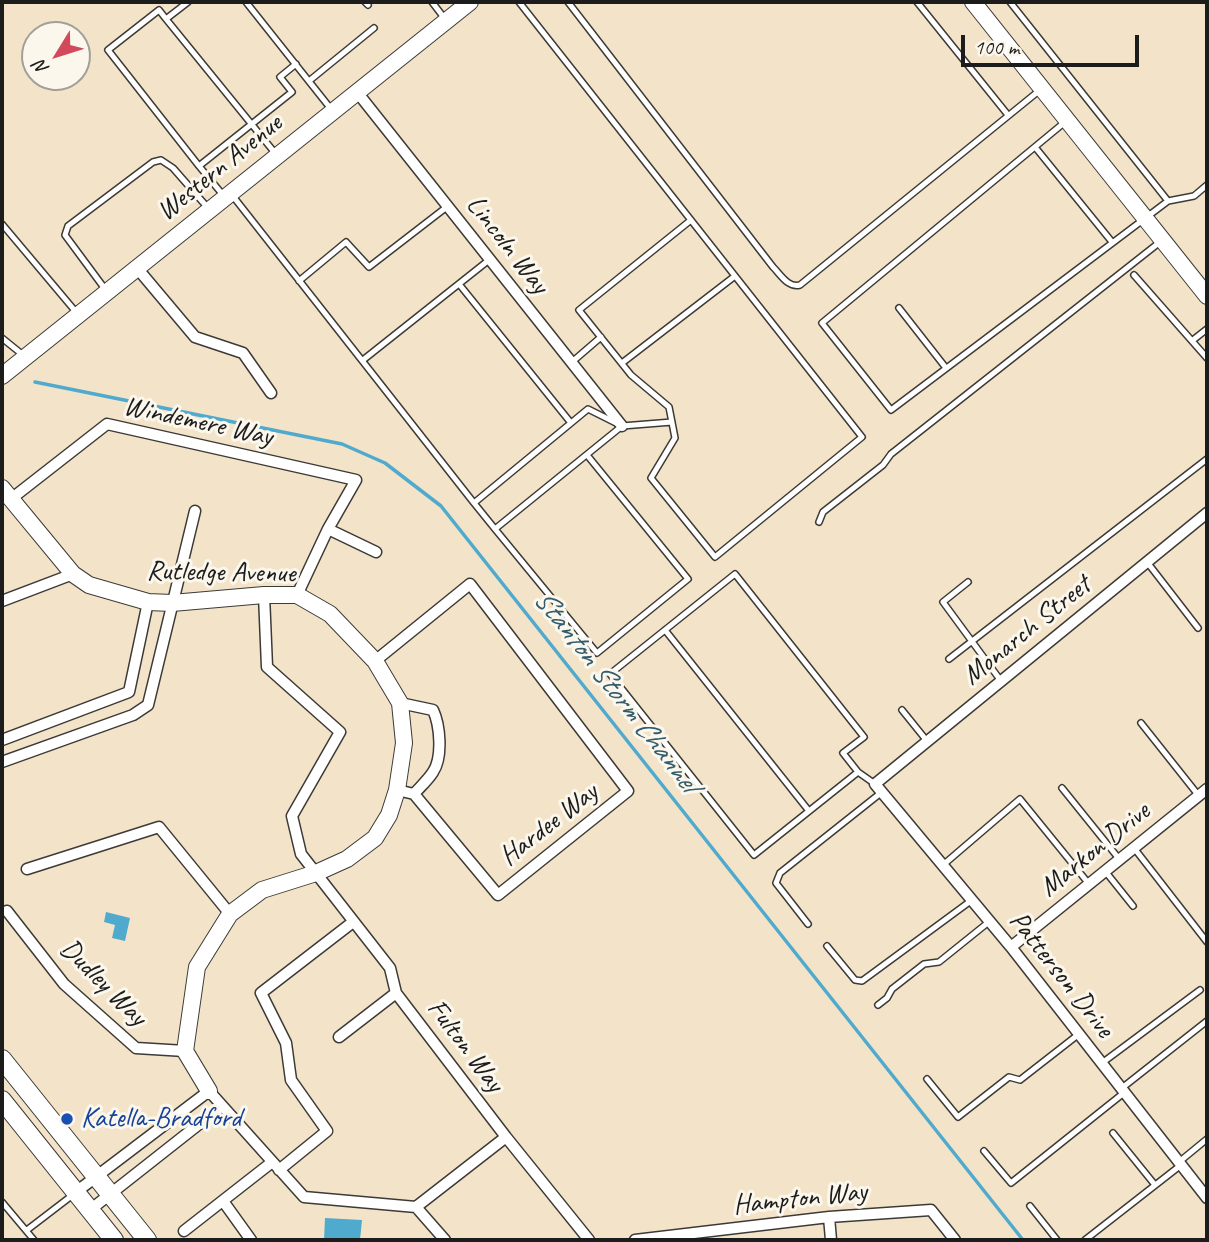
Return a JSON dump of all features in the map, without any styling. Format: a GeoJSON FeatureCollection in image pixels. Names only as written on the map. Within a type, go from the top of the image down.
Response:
{"type":"FeatureCollection","features":[{"type":"Feature","properties":{"kind":"main road"},"geometry":{"type":"LineString","coordinates":[[2,1059],[147,1240]]}},
{"type":"Feature","properties":{"kind":"main road"},"geometry":{"type":"LineString","coordinates":[[2,1100],[114,1240]]}},
{"type":"Feature","properties":{"kind":"street","name":"Western Avenue"},"geometry":{"type":"LineString","coordinates":[[2,376],[470,2]]}},
{"type":"Feature","properties":{"kind":"street"},"geometry":{"type":"LineString","coordinates":[[973,2],[1207,296]]}},
{"type":"Feature","properties":{"kind":"street","name":"Lincoln Way"},"geometry":{"type":"LineString","coordinates":[[357,92],[622,426]]}},
{"type":"Feature","properties":{"kind":"street"},"geometry":{"type":"LineString","coordinates":[[137,268],[195,337],[243,353],[271,393]]}},
{"type":"Feature","properties":{"kind":"street","name":"Windemere Way"},"geometry":{"type":"LineString","coordinates":[[7,494],[107,424],[356,480],[328,529]]}},
{"type":"Feature","properties":{"kind":"street","name":"Rutledge Avenue"},"geometry":{"type":"LineString","coordinates":[[7,494],[73,574],[89,585],[148,601],[172,603],[264,595],[297,595],[330,614],[375,661],[400,703],[404,743],[397,790],[389,815],[375,838],[347,859],[316,873],[262,890],[230,914],[197,967],[185,1051]]}},
{"type":"Feature","properties":{"kind":"street"},"geometry":{"type":"LineString","coordinates":[[2,762],[145,709],[195,511]]}},
{"type":"Feature","properties":{"kind":"street","name":"Monarch Street"},"geometry":{"type":"LineString","coordinates":[[879,788],[927,741],[1207,513]]}},
{"type":"Feature","properties":{"kind":"street"},"geometry":{"type":"LineString","coordinates":[[297,595],[328,529],[376,552]]}},
{"type":"Feature","properties":{"kind":"street"},"geometry":{"type":"LineString","coordinates":[[2,601],[73,574]]}},
{"type":"Feature","properties":{"kind":"street","name":"Hardee Way"},"geometry":{"type":"LineString","coordinates":[[375,661],[470,584],[628,791],[498,895],[414,794]]}},
{"type":"Feature","properties":{"kind":"street","name":"Fulton Way"},"geometry":{"type":"LineString","coordinates":[[264,595],[267,667],[340,732],[292,816],[301,854],[390,968],[396,993],[589,1240]]}},
{"type":"Feature","properties":{"kind":"street"},"geometry":{"type":"LineString","coordinates":[[2,740],[129,692],[148,601]]}},
{"type":"Feature","properties":{"kind":"street"},"geometry":{"type":"LineString","coordinates":[[397,790],[414,794],[437,765],[438,732],[433,710],[400,703]]}},
{"type":"Feature","properties":{"kind":"street","name":"Patterson Drive"},"geometry":{"type":"LineString","coordinates":[[879,788],[1011,947],[1206,1195]]}},
{"type":"Feature","properties":{"kind":"street","name":"Markon Drive"},"geometry":{"type":"LineString","coordinates":[[1011,947],[1203,793]]}},
{"type":"Feature","properties":{"kind":"street"},"geometry":{"type":"LineString","coordinates":[[27,869],[159,827],[230,914]]}},
{"type":"Feature","properties":{"kind":"street","name":"Dudley Way"},"geometry":{"type":"LineString","coordinates":[[8,911],[64,984],[136,1048],[185,1051]]}},
{"type":"Feature","properties":{"kind":"street"},"geometry":{"type":"LineString","coordinates":[[184,1231],[327,1130],[291,1080],[286,1043],[261,993],[353,922]]}},
{"type":"Feature","properties":{"kind":"street"},"geometry":{"type":"LineString","coordinates":[[339,1037],[396,993]]}},
{"type":"Feature","properties":{"kind":"street"},"geometry":{"type":"LineString","coordinates":[[185,1051],[209,1091],[304,1197],[416,1207],[506,1137]]}},
{"type":"Feature","properties":{"kind":"street"},"geometry":{"type":"LineString","coordinates":[[76,1192],[209,1091]]}},
{"type":"Feature","properties":{"kind":"street"},"geometry":{"type":"LineString","coordinates":[[90,1210],[222,1106]]}},
{"type":"Feature","properties":{"kind":"street"},"geometry":{"type":"LineString","coordinates":[[223,1201],[251,1240]]}},
{"type":"Feature","properties":{"kind":"street"},"geometry":{"type":"LineString","coordinates":[[416,1207],[445,1240]]}},
{"type":"Feature","properties":{"kind":"street","name":"Hampton Way"},"geometry":{"type":"LineString","coordinates":[[635,1240],[829,1217],[931,1210],[955,1240]]}},
{"type":"Feature","properties":{"kind":"street"},"geometry":{"type":"LineString","coordinates":[[829,1217],[831,1240]]}},
{"type":"Feature","properties":{"kind":"lane"},"geometry":{"type":"LineString","coordinates":[[166,19],[188,2]]}},
{"type":"Feature","properties":{"kind":"lane"},"geometry":{"type":"LineString","coordinates":[[246,2],[332,112]]}},
{"type":"Feature","properties":{"kind":"lane"},"geometry":{"type":"LineString","coordinates":[[432,2],[446,21]]}},
{"type":"Feature","properties":{"kind":"lane"},"geometry":{"type":"LineString","coordinates":[[519,2],[691,220],[862,437],[715,557],[651,478],[676,438],[669,407],[631,375],[579,310],[691,220]]}},
{"type":"Feature","properties":{"kind":"lane"},"geometry":{"type":"LineString","coordinates":[[568,2],[773,267],[794,286],[800,285],[1042,88]]}},
{"type":"Feature","properties":{"kind":"lane"},"geometry":{"type":"LineString","coordinates":[[917,2],[1008,115]]}},
{"type":"Feature","properties":{"kind":"lane"},"geometry":{"type":"LineString","coordinates":[[1010,2],[1168,201]]}},
{"type":"Feature","properties":{"kind":"lane"},"geometry":{"type":"LineString","coordinates":[[277,156],[159,10],[108,50],[199,166],[228,195],[299,281],[474,503],[597,653],[688,579],[587,455]]}},
{"type":"Feature","properties":{"kind":"lane"},"geometry":{"type":"LineString","coordinates":[[309,81],[374,28]]}},
{"type":"Feature","properties":{"kind":"lane"},"geometry":{"type":"LineString","coordinates":[[199,166],[292,92],[280,77],[296,64]]}},
{"type":"Feature","properties":{"kind":"lane"},"geometry":{"type":"LineString","coordinates":[[1068,120],[822,323],[891,410],[1168,201],[1194,196],[1207,185]]}},
{"type":"Feature","properties":{"kind":"lane"},"geometry":{"type":"LineString","coordinates":[[1035,147],[1112,242]]}},
{"type":"Feature","properties":{"kind":"lane"},"geometry":{"type":"LineString","coordinates":[[107,292],[65,235],[68,226],[153,162],[161,160],[173,168],[209,210]]}},
{"type":"Feature","properties":{"kind":"lane"},"geometry":{"type":"LineString","coordinates":[[299,281],[346,242],[369,267],[447,206]]}},
{"type":"Feature","properties":{"kind":"lane"},"geometry":{"type":"LineString","coordinates":[[2,224],[78,315]]}},
{"type":"Feature","properties":{"kind":"lane"},"geometry":{"type":"LineString","coordinates":[[819,522],[823,512],[883,465],[891,454],[1163,240]]}},
{"type":"Feature","properties":{"kind":"lane"},"geometry":{"type":"LineString","coordinates":[[363,360],[490,260]]}},
{"type":"Feature","properties":{"kind":"lane"},"geometry":{"type":"LineString","coordinates":[[1134,275],[1207,358]]}},
{"type":"Feature","properties":{"kind":"lane"},"geometry":{"type":"LineString","coordinates":[[622,363],[735,276]]}},
{"type":"Feature","properties":{"kind":"lane"},"geometry":{"type":"LineString","coordinates":[[459,284],[571,423]]}},
{"type":"Feature","properties":{"kind":"lane"},"geometry":{"type":"LineString","coordinates":[[899,309],[946,368]]}},
{"type":"Feature","properties":{"kind":"lane"},"geometry":{"type":"LineString","coordinates":[[1193,340],[1207,329]]}},
{"type":"Feature","properties":{"kind":"lane"},"geometry":{"type":"LineString","coordinates":[[571,362],[601,337]]}},
{"type":"Feature","properties":{"kind":"lane"},"geometry":{"type":"LineString","coordinates":[[2,338],[25,357]]}},
{"type":"Feature","properties":{"kind":"lane"},"geometry":{"type":"LineString","coordinates":[[474,503],[588,410],[622,426],[672,422]]}},
{"type":"Feature","properties":{"kind":"lane"},"geometry":{"type":"LineString","coordinates":[[495,529],[622,426]]}},
{"type":"Feature","properties":{"kind":"lane"},"geometry":{"type":"LineString","coordinates":[[948,659],[1207,459]]}},
{"type":"Feature","properties":{"kind":"lane"},"geometry":{"type":"LineString","coordinates":[[1147,562],[1198,628]]}},
{"type":"Feature","properties":{"kind":"lane"},"geometry":{"type":"LineString","coordinates":[[808,924],[776,883],[780,873],[879,788],[858,772],[843,754],[864,737],[735,574],[610,674],[754,855],[858,772]]}},
{"type":"Feature","properties":{"kind":"lane"},"geometry":{"type":"LineString","coordinates":[[968,582],[943,602],[1001,681]]}},
{"type":"Feature","properties":{"kind":"lane"},"geometry":{"type":"LineString","coordinates":[[665,630],[809,811]]}},
{"type":"Feature","properties":{"kind":"lane"},"geometry":{"type":"LineString","coordinates":[[902,710],[927,741]]}},
{"type":"Feature","properties":{"kind":"lane"},"geometry":{"type":"LineString","coordinates":[[1141,723],[1203,793]]}},
{"type":"Feature","properties":{"kind":"lane"},"geometry":{"type":"LineString","coordinates":[[1062,788],[1120,860]]}},
{"type":"Feature","properties":{"kind":"lane"},"geometry":{"type":"LineString","coordinates":[[943,865],[1020,799],[1089,884]]}},
{"type":"Feature","properties":{"kind":"lane"},"geometry":{"type":"LineString","coordinates":[[1134,848],[1207,942]]}},
{"type":"Feature","properties":{"kind":"lane"},"geometry":{"type":"LineString","coordinates":[[1105,871],[1133,906]]}},
{"type":"Feature","properties":{"kind":"lane"},"geometry":{"type":"LineString","coordinates":[[827,946],[855,980],[862,981],[972,900]]}},
{"type":"Feature","properties":{"kind":"lane"},"geometry":{"type":"LineString","coordinates":[[878,1006],[892,989],[923,964],[939,962],[990,921]]}},
{"type":"Feature","properties":{"kind":"lane"},"geometry":{"type":"LineString","coordinates":[[1102,1063],[1200,990]]}},
{"type":"Feature","properties":{"kind":"lane"},"geometry":{"type":"LineString","coordinates":[[984,1151],[1011,1183],[1207,1021]]}},
{"type":"Feature","properties":{"kind":"lane"},"geometry":{"type":"LineString","coordinates":[[927,1079],[958,1117],[1009,1077],[1020,1080],[1079,1034]]}},
{"type":"Feature","properties":{"kind":"lane"},"geometry":{"type":"LineString","coordinates":[[1113,1133],[1155,1185]]}},
{"type":"Feature","properties":{"kind":"lane"},"geometry":{"type":"LineString","coordinates":[[1085,1240],[1155,1185],[1207,1139]]}},
{"type":"Feature","properties":{"kind":"lane"},"geometry":{"type":"LineString","coordinates":[[27,1230],[76,1192]]}},
{"type":"Feature","properties":{"kind":"lane"},"geometry":{"type":"LineString","coordinates":[[2,1202],[34,1240]]}},
{"type":"Feature","properties":{"kind":"lane"},"geometry":{"type":"LineString","coordinates":[[1030,1206],[1057,1240]]}},
{"type":"Feature","properties":{"kind":"water"},"geometry":{"type":"Polygon","coordinates":[[[106,912],[130,918],[125,941],[112,938],[115,925],[104,922],[106,912]]]}},
{"type":"Feature","properties":{"kind":"water"},"geometry":{"type":"Polygon","coordinates":[[[325,1218],[362,1220],[360,1240],[324,1240],[325,1218]]]}},
{"type":"Feature","properties":{"kind":"waterway","name":"Stanton Storm Channel"},"geometry":{"type":"LineString","coordinates":[[35,382],[342,444],[385,463],[441,506],[1023,1240]]}},
{"type":"Feature","properties":{"kind":"place","name":"Katella-Bradford"},"geometry":{"type":"Point","coordinates":[67,1119]}}]}
